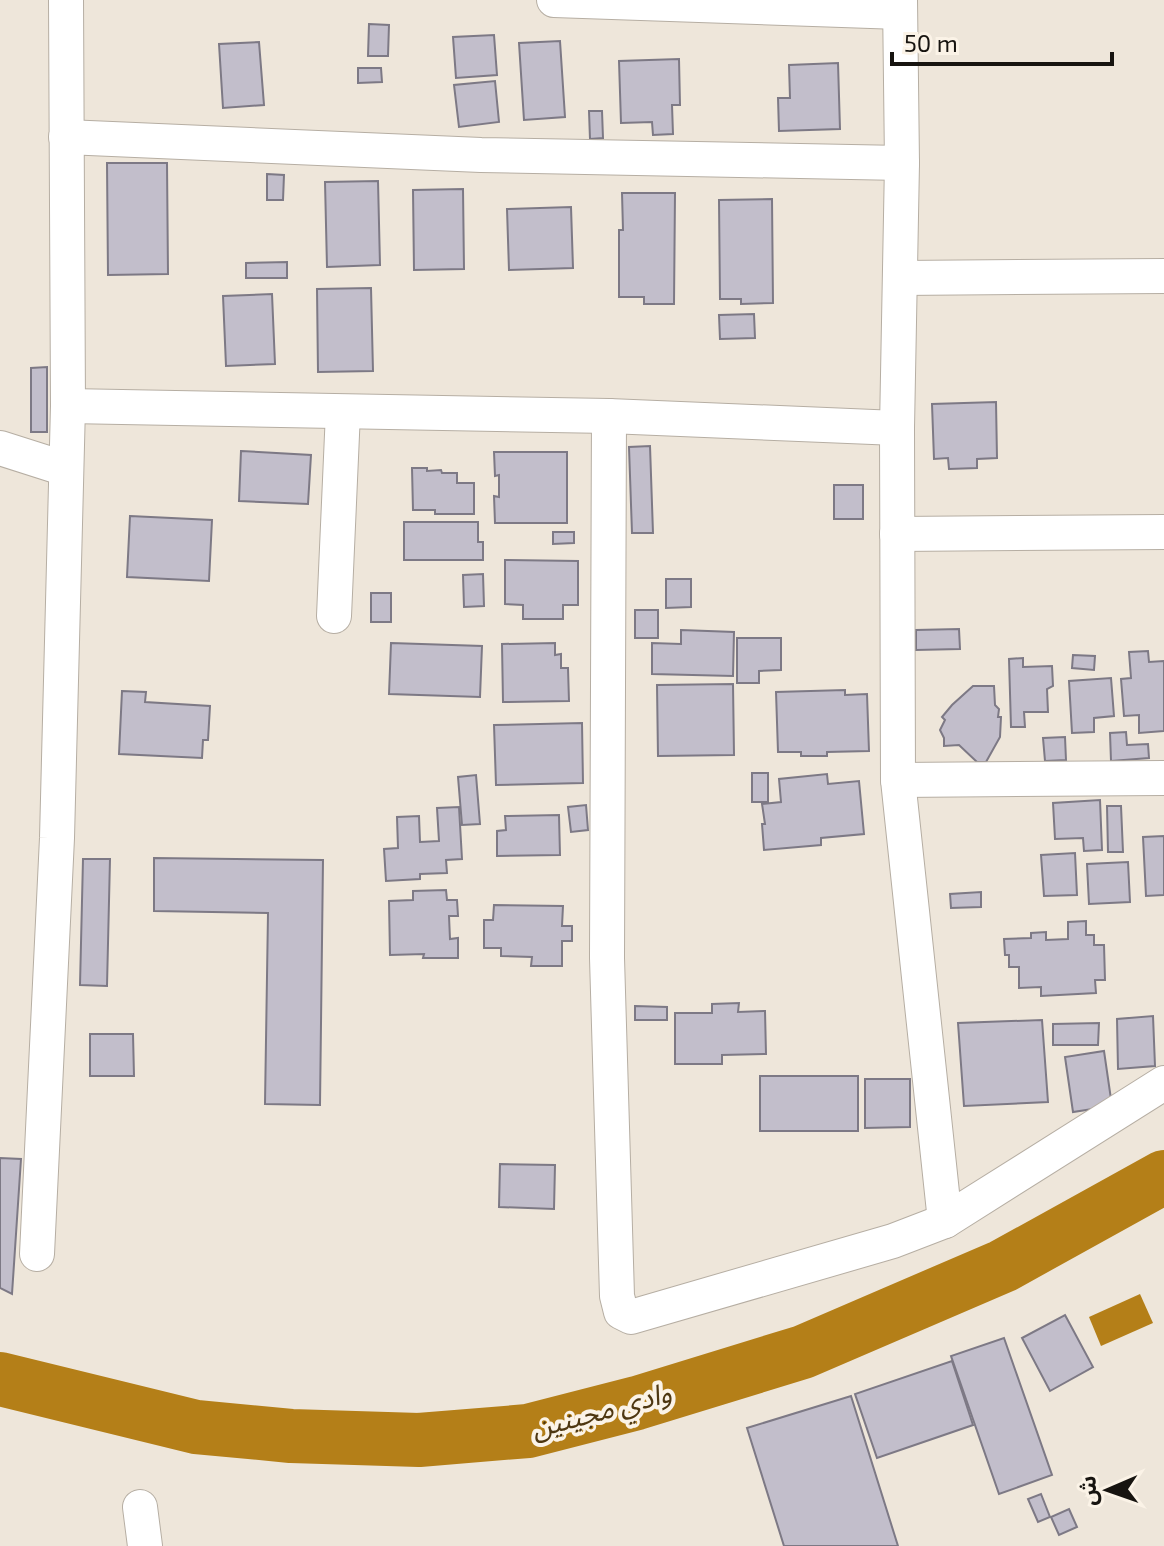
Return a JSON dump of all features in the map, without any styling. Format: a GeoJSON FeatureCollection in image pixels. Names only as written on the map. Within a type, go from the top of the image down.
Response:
{"type":"FeatureCollection","features":[{"type":"Feature","properties":{"kind":"street"},"geometry":{"type":"LineString","coordinates":[[37,1254],[57,838],[68,406],[66,0]]}},
{"type":"Feature","properties":{"kind":"street"},"geometry":{"type":"LineString","coordinates":[[554,0],[900,6],[902,163],[897,428],[898,780],[945,1221]]}},
{"type":"Feature","properties":{"kind":"street"},"geometry":{"type":"LineString","coordinates":[[66,137],[481,155],[902,163]]}},
{"type":"Feature","properties":{"kind":"street"},"geometry":{"type":"LineString","coordinates":[[900,278],[1164,276]]}},
{"type":"Feature","properties":{"kind":"street"},"geometry":{"type":"LineString","coordinates":[[68,406],[609,416],[897,428]]}},
{"type":"Feature","properties":{"kind":"street"},"geometry":{"type":"LineString","coordinates":[[334,616],[343,412]]}},
{"type":"Feature","properties":{"kind":"street"},"geometry":{"type":"LineString","coordinates":[[609,416],[607,958],[617,1296],[621,1312],[631,1317],[646,1313],[893,1241],[945,1221],[1164,1083]]}},
{"type":"Feature","properties":{"kind":"street"},"geometry":{"type":"LineString","coordinates":[[0,448],[66,469]]}},
{"type":"Feature","properties":{"kind":"street"},"geometry":{"type":"LineString","coordinates":[[897,534],[1164,532]]}},
{"type":"Feature","properties":{"kind":"street"},"geometry":{"type":"LineString","coordinates":[[898,780],[1164,778]]}},
{"type":"Feature","properties":{"kind":"street"},"geometry":{"type":"LineString","coordinates":[[140,1507],[145,1546]]}},
{"type":"Feature","properties":{"kind":"shaded area"},"geometry":{"type":"Polygon","coordinates":[[[1140,1294],[1153,1323],[1101,1346],[1089,1317],[1140,1294]]]}},
{"type":"Feature","properties":{"kind":"building"},"geometry":{"type":"Polygon","coordinates":[[[369,24],[389,25],[388,56],[368,56],[369,24]]]}},
{"type":"Feature","properties":{"kind":"building"},"geometry":{"type":"Polygon","coordinates":[[[494,35],[497,75],[456,78],[453,37],[494,35]]]}},
{"type":"Feature","properties":{"kind":"building"},"geometry":{"type":"Polygon","coordinates":[[[560,41],[565,117],[524,120],[519,43],[560,41]]]}},
{"type":"Feature","properties":{"kind":"building"},"geometry":{"type":"Polygon","coordinates":[[[259,42],[264,105],[223,108],[219,44],[259,42]]]}},
{"type":"Feature","properties":{"kind":"building"},"geometry":{"type":"Polygon","coordinates":[[[679,59],[680,105],[672,105],[673,134],[653,135],[652,122],[621,123],[619,61],[679,59]]]}},
{"type":"Feature","properties":{"kind":"building"},"geometry":{"type":"Polygon","coordinates":[[[838,63],[840,129],[779,131],[778,98],[790,98],[789,65],[838,63]]]}},
{"type":"Feature","properties":{"kind":"building"},"geometry":{"type":"Polygon","coordinates":[[[358,68],[381,68],[382,82],[358,83],[358,68]]]}},
{"type":"Feature","properties":{"kind":"building"},"geometry":{"type":"Polygon","coordinates":[[[495,81],[499,122],[459,127],[454,85],[495,81]]]}},
{"type":"Feature","properties":{"kind":"building"},"geometry":{"type":"Polygon","coordinates":[[[589,111],[602,111],[603,138],[590,139],[589,111]]]}},
{"type":"Feature","properties":{"kind":"building"},"geometry":{"type":"Polygon","coordinates":[[[107,163],[167,163],[168,274],[108,275],[107,163]]]}},
{"type":"Feature","properties":{"kind":"building"},"geometry":{"type":"Polygon","coordinates":[[[267,174],[284,175],[283,200],[267,200],[267,174]]]}},
{"type":"Feature","properties":{"kind":"building"},"geometry":{"type":"Polygon","coordinates":[[[378,181],[380,265],[327,267],[325,182],[378,181]]]}},
{"type":"Feature","properties":{"kind":"building"},"geometry":{"type":"Polygon","coordinates":[[[463,189],[464,269],[414,270],[413,190],[463,189]]]}},
{"type":"Feature","properties":{"kind":"building"},"geometry":{"type":"Polygon","coordinates":[[[622,193],[675,193],[674,304],[644,304],[644,297],[619,297],[622,193]]]}},
{"type":"Feature","properties":{"kind":"building"},"geometry":{"type":"Polygon","coordinates":[[[772,199],[773,303],[741,304],[741,299],[720,299],[719,200],[772,199]]]}},
{"type":"Feature","properties":{"kind":"building"},"geometry":{"type":"Polygon","coordinates":[[[571,207],[573,268],[509,270],[507,209],[571,207]]]}},
{"type":"Feature","properties":{"kind":"building"},"geometry":{"type":"Polygon","coordinates":[[[287,262],[287,278],[246,278],[246,263],[287,262]]]}},
{"type":"Feature","properties":{"kind":"building"},"geometry":{"type":"Polygon","coordinates":[[[371,288],[373,371],[318,372],[317,289],[371,288]]]}},
{"type":"Feature","properties":{"kind":"building"},"geometry":{"type":"Polygon","coordinates":[[[272,294],[275,364],[226,366],[223,296],[272,294]]]}},
{"type":"Feature","properties":{"kind":"building"},"geometry":{"type":"Polygon","coordinates":[[[754,314],[755,338],[720,339],[719,315],[754,314]]]}},
{"type":"Feature","properties":{"kind":"building"},"geometry":{"type":"Polygon","coordinates":[[[47,367],[47,432],[31,432],[31,368],[47,367]]]}},
{"type":"Feature","properties":{"kind":"building"},"geometry":{"type":"Polygon","coordinates":[[[996,402],[997,458],[977,459],[977,468],[949,469],[948,458],[934,459],[932,404],[996,402]]]}},
{"type":"Feature","properties":{"kind":"building"},"geometry":{"type":"Polygon","coordinates":[[[650,446],[653,533],[632,533],[629,447],[650,446]]]}},
{"type":"Feature","properties":{"kind":"building"},"geometry":{"type":"Polygon","coordinates":[[[241,451],[311,455],[308,504],[239,501],[241,451]]]}},
{"type":"Feature","properties":{"kind":"building"},"geometry":{"type":"Polygon","coordinates":[[[494,452],[567,452],[567,523],[495,523],[494,496],[499,497],[499,475],[495,476],[494,452]]]}},
{"type":"Feature","properties":{"kind":"building"},"geometry":{"type":"Polygon","coordinates":[[[412,468],[457,473],[457,483],[474,483],[474,514],[435,514],[435,510],[413,510],[412,468]]]}},
{"type":"Feature","properties":{"kind":"building"},"geometry":{"type":"Polygon","coordinates":[[[834,485],[863,485],[863,519],[834,519],[834,485]]]}},
{"type":"Feature","properties":{"kind":"building"},"geometry":{"type":"Polygon","coordinates":[[[130,516],[212,520],[209,581],[127,577],[130,516]]]}},
{"type":"Feature","properties":{"kind":"building"},"geometry":{"type":"Polygon","coordinates":[[[404,522],[478,522],[478,542],[483,542],[483,560],[404,560],[404,522]]]}},
{"type":"Feature","properties":{"kind":"building"},"geometry":{"type":"Polygon","coordinates":[[[553,532],[574,532],[574,543],[553,544],[553,532]]]}},
{"type":"Feature","properties":{"kind":"building"},"geometry":{"type":"Polygon","coordinates":[[[505,560],[578,561],[578,605],[563,605],[563,619],[523,619],[523,605],[505,604],[505,560]]]}},
{"type":"Feature","properties":{"kind":"building"},"geometry":{"type":"Polygon","coordinates":[[[483,574],[484,606],[464,607],[463,575],[483,574]]]}},
{"type":"Feature","properties":{"kind":"building"},"geometry":{"type":"Polygon","coordinates":[[[666,579],[691,579],[691,607],[666,608],[666,579]]]}},
{"type":"Feature","properties":{"kind":"building"},"geometry":{"type":"Polygon","coordinates":[[[371,593],[391,593],[391,622],[371,622],[371,593]]]}},
{"type":"Feature","properties":{"kind":"building"},"geometry":{"type":"Polygon","coordinates":[[[635,610],[658,610],[658,638],[635,638],[635,610]]]}},
{"type":"Feature","properties":{"kind":"building"},"geometry":{"type":"Polygon","coordinates":[[[959,629],[960,649],[916,650],[916,630],[959,629]]]}},
{"type":"Feature","properties":{"kind":"building"},"geometry":{"type":"Polygon","coordinates":[[[681,630],[734,632],[733,676],[652,674],[652,643],[681,644],[681,630]]]}},
{"type":"Feature","properties":{"kind":"building"},"geometry":{"type":"Polygon","coordinates":[[[737,638],[781,638],[781,670],[759,671],[759,683],[737,683],[737,638]]]}},
{"type":"Feature","properties":{"kind":"building"},"geometry":{"type":"Polygon","coordinates":[[[391,643],[482,646],[480,697],[389,694],[391,643]]]}},
{"type":"Feature","properties":{"kind":"building"},"geometry":{"type":"Polygon","coordinates":[[[555,643],[555,655],[561,654],[561,668],[568,668],[569,701],[503,702],[502,644],[555,643]]]}},
{"type":"Feature","properties":{"kind":"building"},"geometry":{"type":"Polygon","coordinates":[[[1148,651],[1149,662],[1164,661],[1164,731],[1139,733],[1139,715],[1124,716],[1121,679],[1131,678],[1129,652],[1148,651]]]}},
{"type":"Feature","properties":{"kind":"building"},"geometry":{"type":"Polygon","coordinates":[[[1073,655],[1095,656],[1094,670],[1072,668],[1073,655]]]}},
{"type":"Feature","properties":{"kind":"building"},"geometry":{"type":"Polygon","coordinates":[[[1023,658],[1023,667],[1052,666],[1053,686],[1047,689],[1048,712],[1024,712],[1025,727],[1011,727],[1009,659],[1023,658]]]}},
{"type":"Feature","properties":{"kind":"building"},"geometry":{"type":"Polygon","coordinates":[[[1111,678],[1114,716],[1094,718],[1094,732],[1072,733],[1069,681],[1111,678]]]}},
{"type":"Feature","properties":{"kind":"building"},"geometry":{"type":"Polygon","coordinates":[[[733,684],[734,755],[658,756],[657,685],[733,684]]]}},
{"type":"Feature","properties":{"kind":"building"},"geometry":{"type":"Polygon","coordinates":[[[973,686],[994,686],[995,705],[999,709],[998,717],[1001,717],[1000,737],[986,762],[977,762],[959,745],[944,746],[940,730],[945,720],[942,717],[973,686]]]}},
{"type":"Feature","properties":{"kind":"building"},"geometry":{"type":"Polygon","coordinates":[[[845,690],[845,695],[867,694],[869,751],[827,752],[827,756],[778,752],[776,692],[845,690]]]}},
{"type":"Feature","properties":{"kind":"building"},"geometry":{"type":"Polygon","coordinates":[[[122,691],[146,692],[145,702],[210,706],[208,740],[203,740],[202,758],[119,754],[122,691]]]}},
{"type":"Feature","properties":{"kind":"building"},"geometry":{"type":"Polygon","coordinates":[[[582,723],[583,783],[496,785],[494,725],[582,723]]]}},
{"type":"Feature","properties":{"kind":"building"},"geometry":{"type":"Polygon","coordinates":[[[1126,732],[1127,745],[1148,744],[1149,758],[1111,761],[1110,733],[1126,732]]]}},
{"type":"Feature","properties":{"kind":"building"},"geometry":{"type":"Polygon","coordinates":[[[1065,737],[1066,760],[1045,761],[1043,738],[1065,737]]]}},
{"type":"Feature","properties":{"kind":"building"},"geometry":{"type":"Polygon","coordinates":[[[752,773],[768,773],[768,802],[752,802],[752,773]]]}},
{"type":"Feature","properties":{"kind":"building"},"geometry":{"type":"Polygon","coordinates":[[[827,774],[828,784],[859,781],[864,834],[821,838],[821,845],[764,850],[762,804],[781,802],[779,779],[827,774]]]}},
{"type":"Feature","properties":{"kind":"building"},"geometry":{"type":"Polygon","coordinates":[[[476,775],[480,824],[462,825],[458,777],[476,775]]]}},
{"type":"Feature","properties":{"kind":"building"},"geometry":{"type":"Polygon","coordinates":[[[1100,800],[1102,850],[1084,851],[1083,838],[1055,839],[1053,803],[1100,800]]]}},
{"type":"Feature","properties":{"kind":"building"},"geometry":{"type":"Polygon","coordinates":[[[586,805],[588,830],[571,832],[568,807],[586,805]]]}},
{"type":"Feature","properties":{"kind":"building"},"geometry":{"type":"Polygon","coordinates":[[[1107,806],[1121,806],[1123,852],[1108,852],[1107,806]]]}},
{"type":"Feature","properties":{"kind":"building"},"geometry":{"type":"Polygon","coordinates":[[[459,807],[462,859],[446,860],[447,873],[420,874],[420,879],[386,881],[384,849],[398,848],[397,817],[419,816],[420,842],[439,841],[437,808],[459,807]]]}},
{"type":"Feature","properties":{"kind":"building"},"geometry":{"type":"Polygon","coordinates":[[[559,815],[560,855],[497,856],[497,831],[506,830],[505,816],[559,815]]]}},
{"type":"Feature","properties":{"kind":"building"},"geometry":{"type":"Polygon","coordinates":[[[1164,836],[1164,895],[1146,896],[1143,837],[1164,836]]]}},
{"type":"Feature","properties":{"kind":"building"},"geometry":{"type":"Polygon","coordinates":[[[1075,853],[1077,895],[1044,896],[1041,855],[1075,853]]]}},
{"type":"Feature","properties":{"kind":"building"},"geometry":{"type":"Polygon","coordinates":[[[154,858],[323,860],[320,1105],[265,1104],[268,913],[154,911],[154,858]]]}},
{"type":"Feature","properties":{"kind":"building"},"geometry":{"type":"Polygon","coordinates":[[[83,859],[110,859],[107,986],[80,985],[83,859]]]}},
{"type":"Feature","properties":{"kind":"building"},"geometry":{"type":"Polygon","coordinates":[[[1128,862],[1130,902],[1089,904],[1087,864],[1128,862]]]}},
{"type":"Feature","properties":{"kind":"building"},"geometry":{"type":"Polygon","coordinates":[[[446,890],[447,900],[457,900],[458,916],[449,916],[450,939],[458,938],[458,958],[423,958],[424,954],[390,955],[389,901],[413,900],[413,891],[446,890]]]}},
{"type":"Feature","properties":{"kind":"building"},"geometry":{"type":"Polygon","coordinates":[[[981,892],[981,907],[951,908],[950,894],[981,892]]]}},
{"type":"Feature","properties":{"kind":"building"},"geometry":{"type":"Polygon","coordinates":[[[494,905],[563,906],[562,926],[572,926],[572,941],[562,941],[562,966],[531,966],[532,957],[501,956],[501,948],[484,948],[484,920],[493,920],[494,905]]]}},
{"type":"Feature","properties":{"kind":"building"},"geometry":{"type":"Polygon","coordinates":[[[1086,921],[1086,935],[1094,935],[1094,945],[1104,945],[1105,980],[1095,980],[1096,993],[1041,996],[1041,987],[1019,988],[1019,967],[1009,967],[1004,939],[1031,938],[1031,933],[1046,932],[1046,940],[1068,939],[1068,922],[1086,921]]]}},
{"type":"Feature","properties":{"kind":"building"},"geometry":{"type":"Polygon","coordinates":[[[739,1003],[738,1012],[765,1011],[766,1054],[722,1055],[722,1064],[675,1064],[675,1013],[712,1013],[712,1004],[739,1003]]]}},
{"type":"Feature","properties":{"kind":"building"},"geometry":{"type":"Polygon","coordinates":[[[635,1006],[667,1007],[667,1020],[635,1020],[635,1006]]]}},
{"type":"Feature","properties":{"kind":"building"},"geometry":{"type":"Polygon","coordinates":[[[1153,1016],[1155,1066],[1118,1069],[1117,1019],[1153,1016]]]}},
{"type":"Feature","properties":{"kind":"building"},"geometry":{"type":"Polygon","coordinates":[[[1042,1020],[1048,1102],[964,1106],[958,1023],[1042,1020]]]}},
{"type":"Feature","properties":{"kind":"building"},"geometry":{"type":"Polygon","coordinates":[[[1099,1023],[1098,1045],[1053,1045],[1053,1024],[1099,1023]]]}},
{"type":"Feature","properties":{"kind":"building"},"geometry":{"type":"Polygon","coordinates":[[[90,1034],[133,1034],[134,1076],[90,1076],[90,1034]]]}},
{"type":"Feature","properties":{"kind":"building"},"geometry":{"type":"Polygon","coordinates":[[[1104,1051],[1112,1106],[1073,1112],[1065,1057],[1104,1051]]]}},
{"type":"Feature","properties":{"kind":"building"},"geometry":{"type":"Polygon","coordinates":[[[760,1076],[858,1076],[858,1131],[760,1131],[760,1076]]]}},
{"type":"Feature","properties":{"kind":"building"},"geometry":{"type":"Polygon","coordinates":[[[865,1079],[910,1079],[910,1127],[865,1128],[865,1079]]]}},
{"type":"Feature","properties":{"kind":"building"},"geometry":{"type":"Polygon","coordinates":[[[0,1158],[21,1159],[12,1294],[0,1288],[0,1158]]]}},
{"type":"Feature","properties":{"kind":"building"},"geometry":{"type":"Polygon","coordinates":[[[500,1164],[555,1165],[554,1209],[499,1207],[500,1164]]]}},
{"type":"Feature","properties":{"kind":"building"},"geometry":{"type":"Polygon","coordinates":[[[1065,1315],[1093,1367],[1050,1391],[1022,1338],[1065,1315]]]}},
{"type":"Feature","properties":{"kind":"building"},"geometry":{"type":"Polygon","coordinates":[[[1004,1338],[1052,1475],[999,1494],[951,1356],[1004,1338]]]}},
{"type":"Feature","properties":{"kind":"building"},"geometry":{"type":"Polygon","coordinates":[[[952,1361],[973,1425],[877,1458],[855,1394],[952,1361]]]}},
{"type":"Feature","properties":{"kind":"building"},"geometry":{"type":"Polygon","coordinates":[[[851,1396],[898,1546],[784,1546],[747,1428],[851,1396]]]}},
{"type":"Feature","properties":{"kind":"building"},"geometry":{"type":"Polygon","coordinates":[[[1041,1494],[1050,1517],[1038,1522],[1028,1499],[1041,1494]]]}},
{"type":"Feature","properties":{"kind":"building"},"geometry":{"type":"Polygon","coordinates":[[[1069,1509],[1077,1527],[1059,1535],[1051,1517],[1069,1509]]]}},
{"type":"Feature","properties":{"kind":"waterway","name":"وادي مجينين"},"geometry":{"type":"LineString","coordinates":[[0,1379],[196,1427],[291,1436],[419,1440],[528,1431],[637,1403],[803,1352],[1003,1266],[1164,1177]]}}]}
